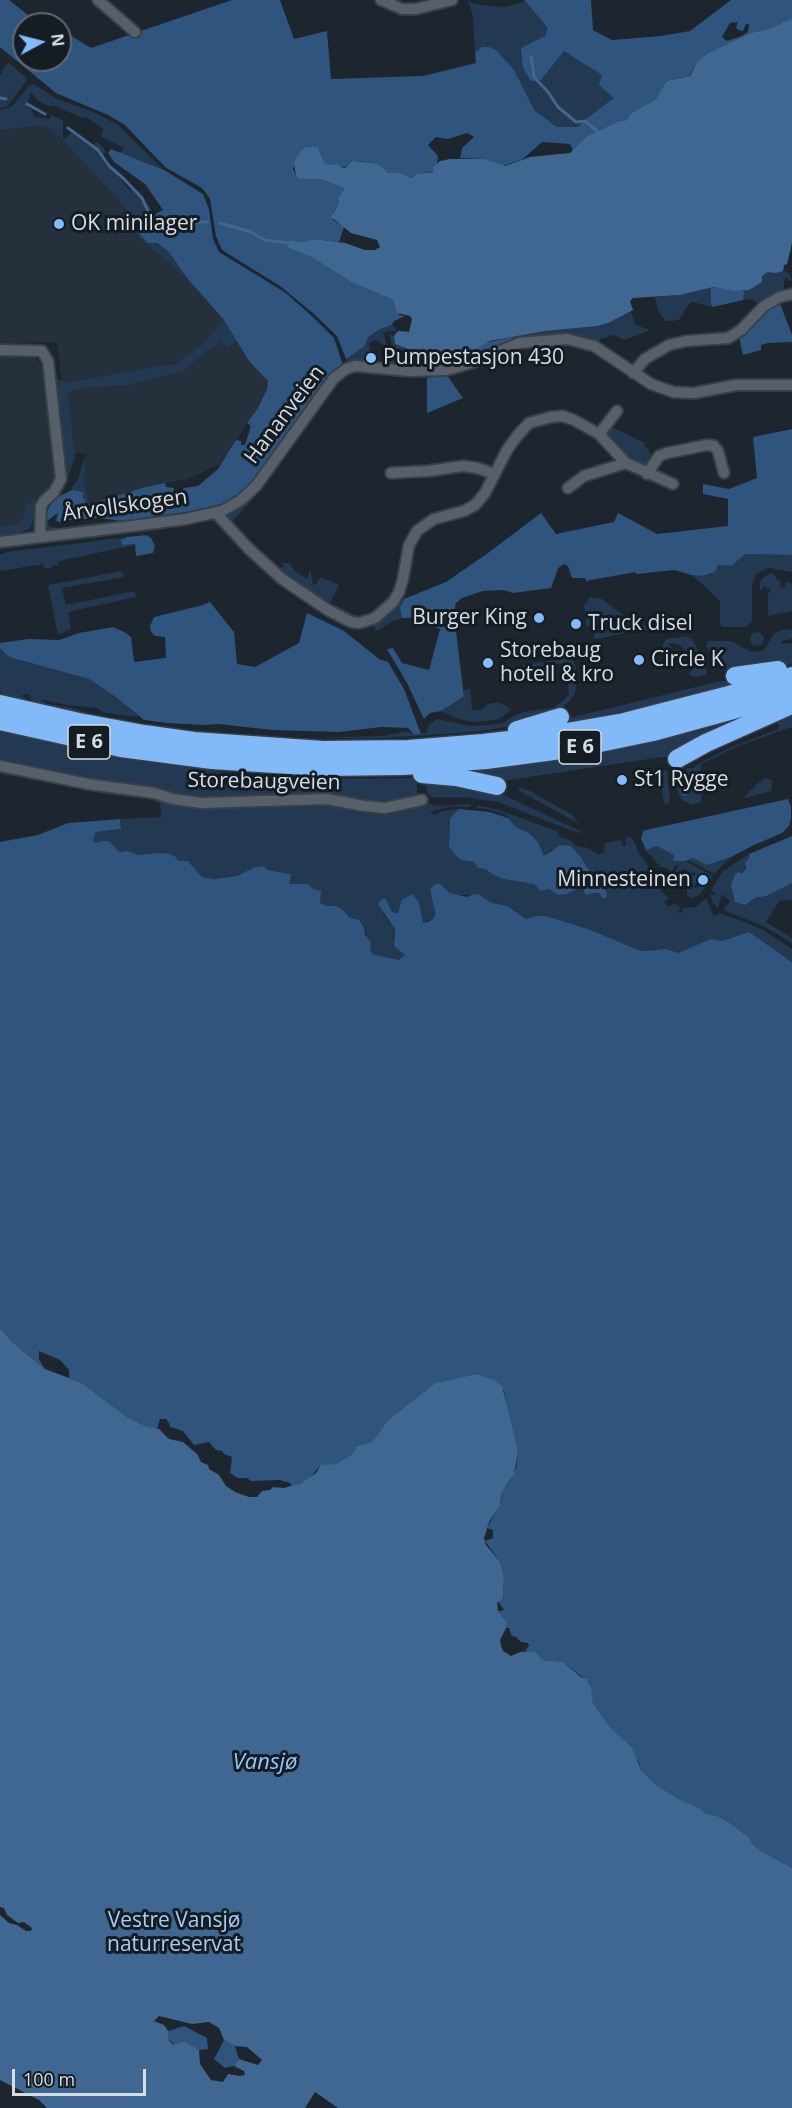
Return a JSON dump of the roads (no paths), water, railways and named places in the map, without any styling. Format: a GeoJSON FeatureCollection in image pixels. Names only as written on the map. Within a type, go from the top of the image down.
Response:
{"type":"FeatureCollection","features":[{"type":"Feature","properties":{"kind":"highway"},"geometry":{"type":"LineString","coordinates":[[735,676],[792,668]]}},
{"type":"Feature","properties":{"kind":"highway","name":"E 6"},"geometry":{"type":"LineString","coordinates":[[0,704],[90,724],[194,741],[323,750],[426,748],[544,736],[624,722],[792,676]]}},
{"type":"Feature","properties":{"kind":"highway","name":"E 6"},"geometry":{"type":"LineString","coordinates":[[0,721],[121,748],[212,760],[322,767],[362,767],[486,760],[576,748],[676,727],[792,694]]}},
{"type":"Feature","properties":{"kind":"highway"},"geometry":{"type":"LineString","coordinates":[[677,759],[734,730],[792,705]]}},
{"type":"Feature","properties":{"kind":"highway","name":"E 6"},"geometry":{"type":"LineString","coordinates":[[426,748],[437,741],[508,732],[560,717]]}},
{"type":"Feature","properties":{"kind":"highway","name":"E 6"},"geometry":{"type":"LineString","coordinates":[[362,767],[377,774],[438,775],[497,786]]}},
{"type":"Feature","properties":{"kind":"street"},"geometry":{"type":"LineString","coordinates":[[98,0],[123,27],[135,32]]}},
{"type":"Feature","properties":{"kind":"street"},"geometry":{"type":"LineString","coordinates":[[381,0],[402,9],[416,9],[452,0]]}},
{"type":"Feature","properties":{"kind":"street"},"geometry":{"type":"LineString","coordinates":[[633,373],[645,359],[669,345],[686,341],[728,338],[741,330],[764,306],[780,297],[792,294]]}},
{"type":"Feature","properties":{"kind":"street","name":"Hananveien"},"geometry":{"type":"LineString","coordinates":[[216,513],[241,500],[256,486],[328,385],[346,369],[360,366],[410,371],[447,370],[471,363],[519,343],[567,339],[594,346],[651,384],[676,392],[694,393],[736,385],[792,385]]}},
{"type":"Feature","properties":{"kind":"street","name":"Årvollskogen"},"geometry":{"type":"LineString","coordinates":[[0,350],[42,351],[48,361],[61,480],[41,506],[40,537]]}},
{"type":"Feature","properties":{"kind":"street"},"geometry":{"type":"LineString","coordinates":[[599,434],[617,411]]}},
{"type":"Feature","properties":{"kind":"street"},"geometry":{"type":"LineString","coordinates":[[216,513],[248,548],[282,579],[328,610],[351,622],[359,623],[375,618],[393,602],[401,586],[409,545],[417,531],[434,519],[464,511],[475,505],[486,493],[507,450],[529,423],[563,416],[574,420],[599,434],[626,463],[673,484]]}},
{"type":"Feature","properties":{"kind":"street"},"geometry":{"type":"LineString","coordinates":[[647,474],[659,456],[708,445],[714,446],[718,451],[724,473]]}},
{"type":"Feature","properties":{"kind":"street"},"geometry":{"type":"LineString","coordinates":[[568,488],[584,476],[626,463]]}},
{"type":"Feature","properties":{"kind":"street"},"geometry":{"type":"LineString","coordinates":[[391,473],[463,466],[495,474]]}},
{"type":"Feature","properties":{"kind":"street","name":"Årvollskogen"},"geometry":{"type":"LineString","coordinates":[[0,542],[141,525],[216,513]]}},
{"type":"Feature","properties":{"kind":"street","name":"Storebaugveien"},"geometry":{"type":"LineString","coordinates":[[0,766],[201,803],[327,799],[374,808],[397,807],[422,800]]}},
{"type":"Feature","properties":{"kind":"water"},"geometry":{"type":"Polygon","coordinates":[[[792,18],[792,243],[783,271],[768,272],[762,276],[762,282],[749,290],[736,291],[713,287],[680,295],[633,298],[630,301],[633,310],[608,323],[490,341],[467,354],[428,363],[406,348],[395,344],[394,336],[398,331],[409,332],[412,319],[410,316],[397,313],[393,300],[351,282],[313,258],[287,247],[291,240],[299,242],[315,239],[345,243],[365,250],[375,250],[380,247],[377,240],[351,233],[331,217],[339,204],[343,188],[321,179],[300,179],[296,176],[294,163],[299,153],[306,147],[318,147],[325,164],[345,168],[353,161],[373,163],[382,166],[388,173],[399,173],[412,178],[416,174],[433,172],[433,167],[440,161],[450,159],[485,159],[505,166],[530,157],[570,153],[587,136],[619,121],[627,120],[630,114],[656,99],[666,81],[690,76],[697,62],[706,54],[750,33],[769,29],[792,18]]]}},
{"type":"Feature","properties":{"kind":"water","name":"Vansjø"},"geometry":{"type":"Polygon","coordinates":[[[0,1328],[11,1341],[45,1369],[82,1383],[127,1417],[145,1426],[159,1429],[169,1439],[183,1442],[197,1454],[201,1462],[219,1475],[226,1486],[249,1497],[257,1497],[262,1491],[273,1487],[284,1488],[301,1483],[316,1473],[321,1465],[336,1464],[352,1454],[357,1446],[372,1442],[388,1420],[435,1383],[476,1374],[493,1379],[502,1386],[518,1451],[514,1474],[502,1492],[500,1505],[489,1522],[484,1538],[486,1545],[500,1562],[504,1576],[503,1598],[497,1603],[498,1611],[506,1621],[506,1628],[500,1640],[503,1651],[511,1656],[520,1652],[535,1651],[543,1660],[563,1662],[581,1677],[587,1679],[593,1703],[610,1727],[632,1748],[641,1770],[657,1786],[705,1813],[730,1823],[750,1838],[752,1844],[761,1851],[792,1868],[792,2108],[338,2108],[315,2092],[305,2108],[47,2108],[39,2100],[0,2080],[0,1915],[9,1923],[26,1931],[31,1931],[32,1928],[24,1922],[18,1923],[7,1915],[4,1908],[0,1907],[0,1328]],[[159,2016],[154,2021],[164,2025],[173,2045],[185,2041],[199,2050],[200,2064],[211,2080],[223,2082],[228,2074],[245,2075],[244,2071],[234,2066],[239,2059],[258,2065],[262,2060],[247,2047],[235,2046],[224,2040],[219,2028],[209,2022],[192,2024],[159,2016]]]}},
{"type":"Feature","properties":{"kind":"waterway"},"geometry":{"type":"LineString","coordinates":[[531,57],[534,77],[558,107],[576,122],[585,121],[597,131]]}},
{"type":"Feature","properties":{"kind":"waterway"},"geometry":{"type":"LineString","coordinates":[[0,98],[6,99]]}},
{"type":"Feature","properties":{"kind":"waterway"},"geometry":{"type":"LineString","coordinates":[[27,104],[45,114]]}},
{"type":"Feature","properties":{"kind":"waterway"},"geometry":{"type":"LineString","coordinates":[[68,128],[98,150],[109,166],[142,198],[152,220],[171,223],[208,222]]}},
{"type":"Feature","properties":{"kind":"waterway"},"geometry":{"type":"LineString","coordinates":[[220,223],[251,232],[265,240],[289,243]]}},
{"type":"Feature","properties":{"kind":"place","name":"OK minilager"},"geometry":{"type":"Point","coordinates":[59,224]}},
{"type":"Feature","properties":{"kind":"place","name":"Pumpestasjon 430"},"geometry":{"type":"Point","coordinates":[371,358]}},
{"type":"Feature","properties":{"kind":"place","name":"Burger King"},"geometry":{"type":"Point","coordinates":[539,618]}},
{"type":"Feature","properties":{"kind":"place","name":"Truck disel"},"geometry":{"type":"Point","coordinates":[576,624]}},
{"type":"Feature","properties":{"kind":"place","name":"Circle K"},"geometry":{"type":"Point","coordinates":[639,660]}},
{"type":"Feature","properties":{"kind":"place","name":"Storebaug hotell & kro"},"geometry":{"type":"Point","coordinates":[488,663]}},
{"type":"Feature","properties":{"kind":"place","name":"St1 Rygge"},"geometry":{"type":"Point","coordinates":[622,780]}},
{"type":"Feature","properties":{"kind":"place","name":"Minnesteinen"},"geometry":{"type":"Point","coordinates":[703,880]}},
{"type":"Feature","properties":{"kind":"park label","name":"Vestre Vansjø naturreservat"},"geometry":{"type":"Point","coordinates":[174,1933]}}]}
